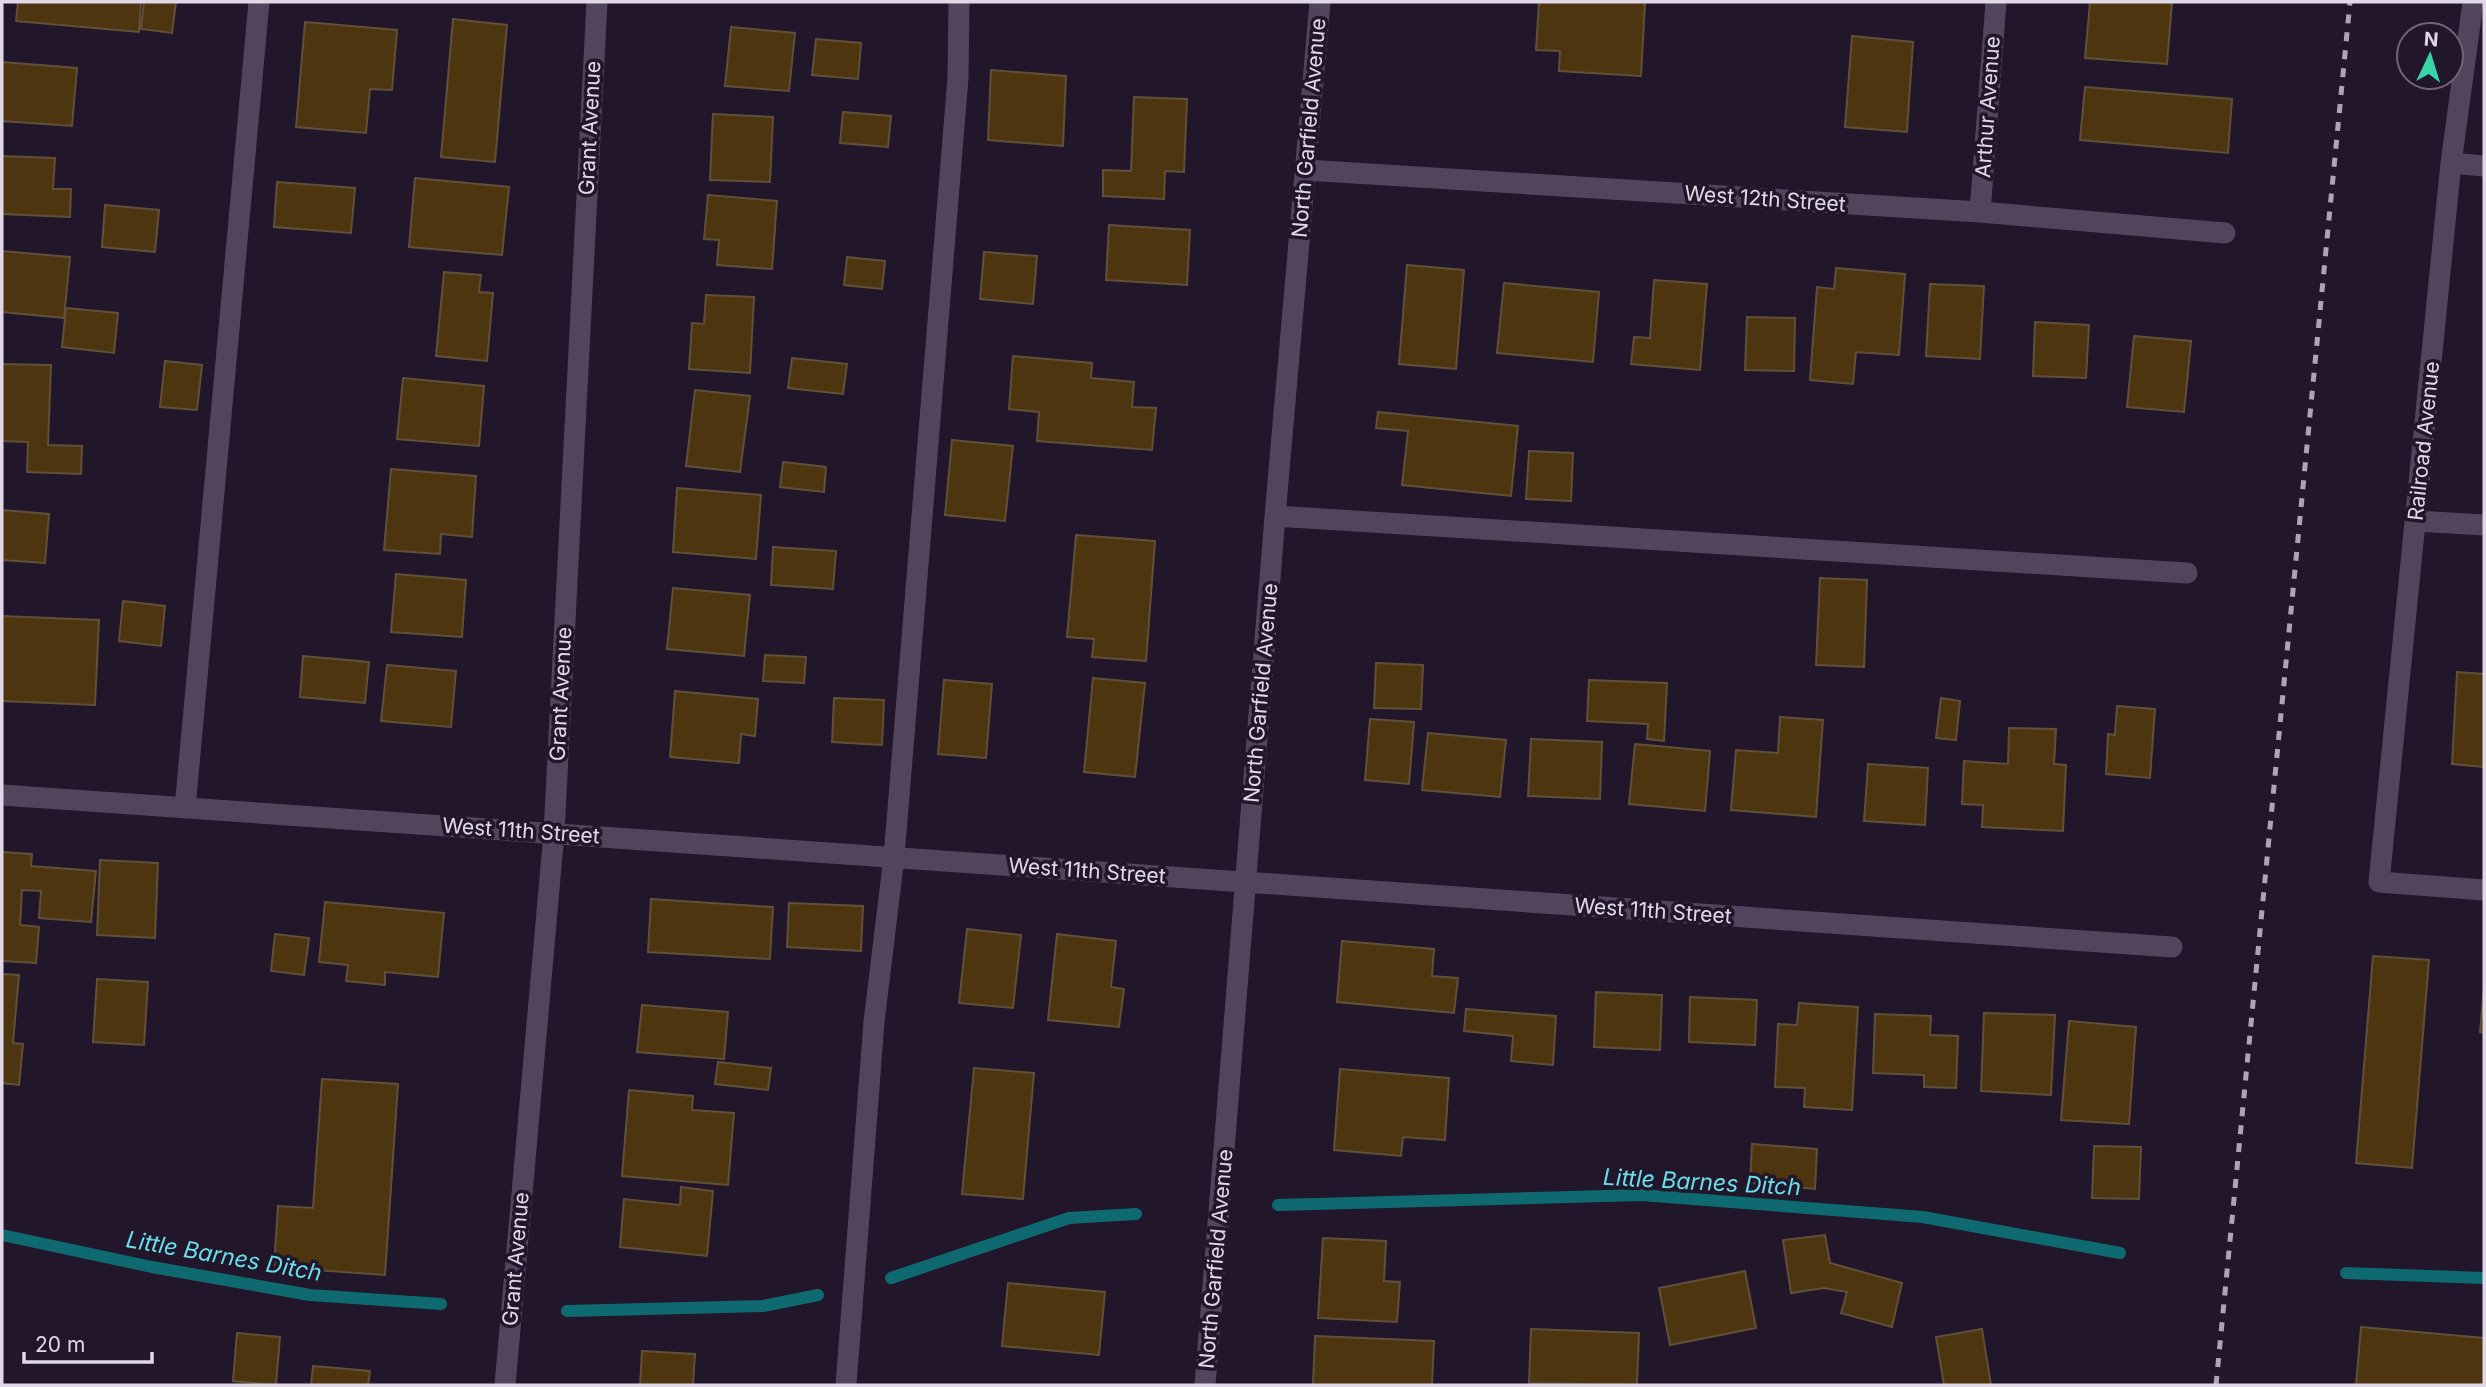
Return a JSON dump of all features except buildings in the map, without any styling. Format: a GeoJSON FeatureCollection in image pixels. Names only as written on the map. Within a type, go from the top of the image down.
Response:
{"type":"FeatureCollection","features":[{"type":"Feature","properties":{"kind":"street"},"geometry":{"type":"LineString","coordinates":[[185,807],[259,2]]}},
{"type":"Feature","properties":{"kind":"street","name":"Grant Avenue"},"geometry":{"type":"LineString","coordinates":[[505,1385],[554,833],[597,2]]}},
{"type":"Feature","properties":{"kind":"street"},"geometry":{"type":"LineString","coordinates":[[846,1385],[874,1022],[894,857],[957,92],[959,2]]}},
{"type":"Feature","properties":{"kind":"street","name":"North Garfield Avenue"},"geometry":{"type":"LineString","coordinates":[[1205,1385],[1305,170],[1313,2]]}},
{"type":"Feature","properties":{"kind":"street","name":"Arthur Avenue"},"geometry":{"type":"LineString","coordinates":[[1980,212],[1996,2]]}},
{"type":"Feature","properties":{"kind":"street","name":"Railroad Avenue"},"geometry":{"type":"LineString","coordinates":[[2473,2],[2451,163],[2379,881],[2484,890]]}},
{"type":"Feature","properties":{"kind":"street"},"geometry":{"type":"LineString","coordinates":[[2451,163],[2484,166]]}},
{"type":"Feature","properties":{"kind":"street","name":"West 12th Street"},"geometry":{"type":"LineString","coordinates":[[1305,170],[1980,212],[2225,233]]}},
{"type":"Feature","properties":{"kind":"street"},"geometry":{"type":"LineString","coordinates":[[1275,516],[2187,573]]}},
{"type":"Feature","properties":{"kind":"street"},"geometry":{"type":"LineString","coordinates":[[2416,521],[2484,525]]}},
{"type":"Feature","properties":{"kind":"street","name":"West 11th Street"},"geometry":{"type":"LineString","coordinates":[[2,795],[2172,947]]}},
{"type":"Feature","properties":{"kind":"waterway","name":"Little Barnes Ditch"},"geometry":{"type":"LineString","coordinates":[[1278,1205],[1641,1195],[1923,1217],[2120,1253]]}},
{"type":"Feature","properties":{"kind":"waterway","name":"Little Barnes Ditch"},"geometry":{"type":"LineString","coordinates":[[891,1278],[1069,1218],[1136,1214]]}},
{"type":"Feature","properties":{"kind":"waterway","name":"Little Barnes Ditch"},"geometry":{"type":"LineString","coordinates":[[2,1235],[152,1267],[310,1295],[441,1304]]}},
{"type":"Feature","properties":{"kind":"waterway","name":"Little Barnes Ditch"},"geometry":{"type":"LineString","coordinates":[[2346,1273],[2484,1278]]}},
{"type":"Feature","properties":{"kind":"waterway","name":"Little Barnes Ditch"},"geometry":{"type":"LineString","coordinates":[[567,1311],[763,1306],[818,1295]]}},
{"type":"Feature","properties":{"kind":"railway"},"geometry":{"type":"LineString","coordinates":[[2216,1385],[2350,2]]}}]}
